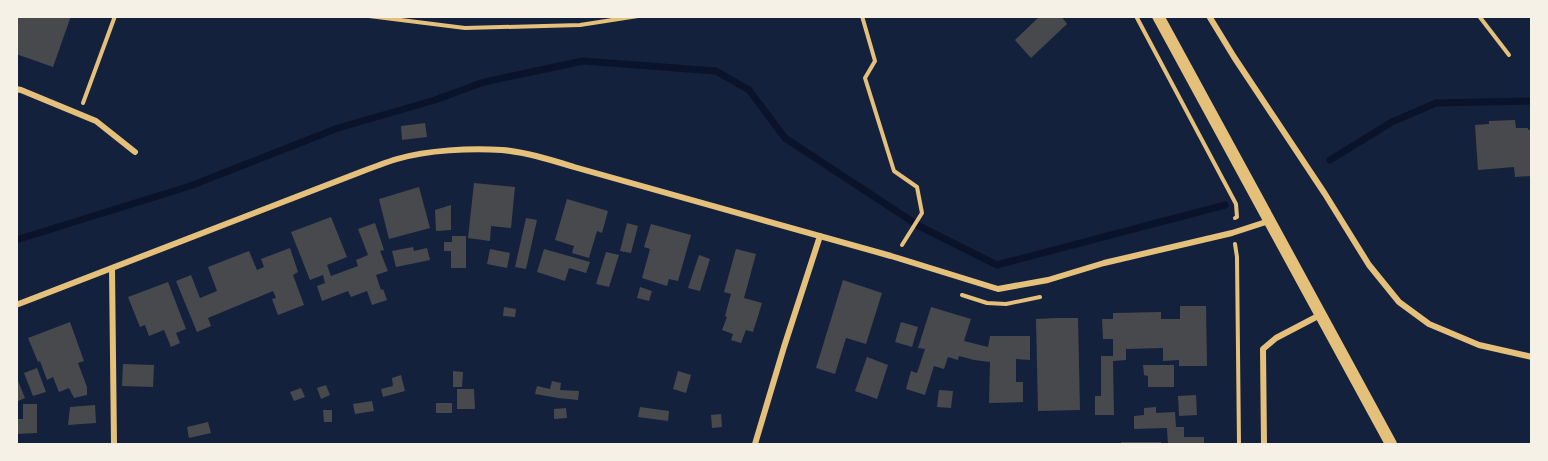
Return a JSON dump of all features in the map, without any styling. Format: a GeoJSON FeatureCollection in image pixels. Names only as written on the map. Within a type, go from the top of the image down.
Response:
{"type":"FeatureCollection","features":[{"type":"Feature","properties":{"kind":"main road"},"geometry":{"type":"LineString","coordinates":[[1158,16],[1390,444]]}},
{"type":"Feature","properties":{"kind":"street"},"geometry":{"type":"LineString","coordinates":[[1209,16],[1369,265],[1399,302],[1429,324],[1479,345],[1532,357]]}},
{"type":"Feature","properties":{"kind":"street"},"geometry":{"type":"LineString","coordinates":[[16,89],[96,121],[135,152]]}},
{"type":"Feature","properties":{"kind":"street"},"geometry":{"type":"LineString","coordinates":[[16,305],[358,173],[399,159],[435,152],[504,150],[534,156],[820,236],[998,289],[1048,280],[1104,263],[1232,233],[1269,221]]}},
{"type":"Feature","properties":{"kind":"street"},"geometry":{"type":"LineString","coordinates":[[755,444],[820,236]]}},
{"type":"Feature","properties":{"kind":"street"},"geometry":{"type":"LineString","coordinates":[[112,269],[114,444]]}},
{"type":"Feature","properties":{"kind":"street"},"geometry":{"type":"LineString","coordinates":[[1263,444],[1263,349],[1276,338],[1320,315]]}},
{"type":"Feature","properties":{"kind":"path"},"geometry":{"type":"LineString","coordinates":[[79,114],[114,16]]}},
{"type":"Feature","properties":{"kind":"path"},"geometry":{"type":"LineString","coordinates":[[369,16],[465,28],[580,25],[638,16]]}},
{"type":"Feature","properties":{"kind":"path"},"geometry":{"type":"LineString","coordinates":[[862,16],[875,61],[865,78],[894,171],[917,188],[922,213],[908,236]]}},
{"type":"Feature","properties":{"kind":"path"},"geometry":{"type":"LineString","coordinates":[[1136,16],[1236,204],[1237,217],[1230,222],[1237,257],[1239,444]]}},
{"type":"Feature","properties":{"kind":"path"},"geometry":{"type":"LineString","coordinates":[[1479,16],[1509,55]]}},
{"type":"Feature","properties":{"kind":"path"},"geometry":{"type":"LineString","coordinates":[[957,293],[987,303],[1006,304],[1044,296]]}},
{"type":"Feature","properties":{"kind":"building"},"geometry":{"type":"Polygon","coordinates":[[[16,16],[71,16],[53,67],[16,54],[16,16]]]}},
{"type":"Feature","properties":{"kind":"building"},"geometry":{"type":"Polygon","coordinates":[[[1040,16],[1061,16],[1067,24],[1031,58],[1015,40],[1040,16]]]}},
{"type":"Feature","properties":{"kind":"building"},"geometry":{"type":"Polygon","coordinates":[[[1515,120],[1516,128],[1532,129],[1532,176],[1515,177],[1514,167],[1478,170],[1475,125],[1489,124],[1489,121],[1515,120]]]}},
{"type":"Feature","properties":{"kind":"building"},"geometry":{"type":"Polygon","coordinates":[[[425,123],[427,137],[402,140],[401,126],[425,123]]]}},
{"type":"Feature","properties":{"kind":"building"},"geometry":{"type":"Polygon","coordinates":[[[474,183],[515,187],[511,228],[491,226],[490,241],[468,238],[474,183]]]}},
{"type":"Feature","properties":{"kind":"building"},"geometry":{"type":"Polygon","coordinates":[[[419,187],[430,228],[389,239],[379,199],[419,187]]]}},
{"type":"Feature","properties":{"kind":"building"},"geometry":{"type":"Polygon","coordinates":[[[567,199],[608,211],[602,233],[597,231],[589,258],[572,253],[574,246],[555,240],[567,199]]]}},
{"type":"Feature","properties":{"kind":"building"},"geometry":{"type":"Polygon","coordinates":[[[451,205],[451,230],[436,231],[435,210],[451,205]]]}},
{"type":"Feature","properties":{"kind":"building"},"geometry":{"type":"Polygon","coordinates":[[[331,217],[347,257],[327,265],[331,276],[358,266],[356,260],[368,255],[358,229],[375,223],[384,250],[380,251],[388,271],[376,275],[387,300],[372,305],[367,291],[351,297],[348,291],[322,301],[317,286],[325,283],[323,275],[310,280],[291,232],[331,217]]]}},
{"type":"Feature","properties":{"kind":"building"},"geometry":{"type":"Polygon","coordinates":[[[526,218],[537,220],[526,269],[515,267],[526,218]]]}},
{"type":"Feature","properties":{"kind":"building"},"geometry":{"type":"Polygon","coordinates":[[[627,223],[638,226],[631,253],[620,251],[627,223]]]}},
{"type":"Feature","properties":{"kind":"building"},"geometry":{"type":"Polygon","coordinates":[[[651,224],[691,235],[678,281],[669,279],[667,286],[642,278],[650,249],[644,247],[651,224]]]}},
{"type":"Feature","properties":{"kind":"building"},"geometry":{"type":"Polygon","coordinates":[[[452,236],[466,236],[466,268],[451,268],[451,251],[444,251],[444,242],[452,242],[452,236]]]}},
{"type":"Feature","properties":{"kind":"building"},"geometry":{"type":"Polygon","coordinates":[[[413,247],[414,251],[427,248],[430,260],[396,267],[392,251],[413,247]]]}},
{"type":"Feature","properties":{"kind":"building"},"geometry":{"type":"Polygon","coordinates":[[[290,248],[298,272],[293,275],[304,305],[278,315],[272,299],[276,298],[273,291],[208,318],[211,326],[197,332],[176,281],[191,275],[200,298],[217,291],[208,267],[249,251],[257,270],[264,267],[261,259],[290,248]]]}},
{"type":"Feature","properties":{"kind":"building"},"geometry":{"type":"Polygon","coordinates":[[[490,249],[510,253],[507,268],[487,264],[490,249]]]}},
{"type":"Feature","properties":{"kind":"building"},"geometry":{"type":"Polygon","coordinates":[[[544,249],[590,262],[586,273],[569,268],[565,281],[537,272],[544,249]]]}},
{"type":"Feature","properties":{"kind":"building"},"geometry":{"type":"Polygon","coordinates":[[[736,249],[756,254],[744,298],[762,303],[753,332],[746,330],[741,343],[731,340],[733,334],[722,330],[731,294],[724,292],[736,249]]]}},
{"type":"Feature","properties":{"kind":"building"},"geometry":{"type":"Polygon","coordinates":[[[606,252],[619,255],[609,287],[596,284],[606,252]]]}},
{"type":"Feature","properties":{"kind":"building"},"geometry":{"type":"Polygon","coordinates":[[[699,255],[710,259],[700,291],[688,288],[699,255]]]}},
{"type":"Feature","properties":{"kind":"building"},"geometry":{"type":"Polygon","coordinates":[[[843,280],[882,293],[866,344],[846,338],[835,374],[816,368],[843,280]]]}},
{"type":"Feature","properties":{"kind":"building"},"geometry":{"type":"Polygon","coordinates":[[[168,282],[186,329],[176,333],[180,343],[171,347],[164,330],[149,336],[145,325],[140,327],[128,297],[168,282]]]}},
{"type":"Feature","properties":{"kind":"building"},"geometry":{"type":"Polygon","coordinates":[[[640,287],[652,291],[649,301],[637,298],[640,287]]]}},
{"type":"Feature","properties":{"kind":"building"},"geometry":{"type":"Polygon","coordinates":[[[1180,306],[1206,306],[1207,366],[1179,366],[1179,360],[1163,361],[1163,348],[1126,349],[1126,360],[1113,361],[1114,415],[1095,415],[1095,396],[1101,396],[1101,356],[1113,356],[1113,339],[1103,339],[1102,319],[1113,319],[1113,313],[1161,312],[1161,319],[1180,319],[1180,306]]]}},
{"type":"Feature","properties":{"kind":"building"},"geometry":{"type":"Polygon","coordinates":[[[504,307],[516,309],[515,317],[503,316],[504,307]]]}},
{"type":"Feature","properties":{"kind":"building"},"geometry":{"type":"Polygon","coordinates":[[[931,307],[971,319],[964,341],[988,347],[990,336],[1030,336],[1030,360],[1016,359],[1016,382],[1023,382],[1023,402],[989,403],[990,362],[959,356],[958,360],[948,357],[944,369],[934,366],[925,395],[906,389],[911,371],[917,373],[925,349],[918,348],[931,307]]]}},
{"type":"Feature","properties":{"kind":"building"},"geometry":{"type":"Polygon","coordinates":[[[1078,318],[1080,410],[1038,411],[1036,319],[1078,318]]]}},
{"type":"Feature","properties":{"kind":"building"},"geometry":{"type":"Polygon","coordinates":[[[70,322],[84,361],[78,363],[87,387],[87,395],[74,398],[69,388],[59,392],[53,377],[47,380],[28,338],[70,322]]]}},
{"type":"Feature","properties":{"kind":"building"},"geometry":{"type":"Polygon","coordinates":[[[901,322],[918,327],[912,347],[895,342],[901,322]]]}},
{"type":"Feature","properties":{"kind":"building"},"geometry":{"type":"Polygon","coordinates":[[[867,357],[888,365],[877,399],[855,391],[867,357]]]}},
{"type":"Feature","properties":{"kind":"building"},"geometry":{"type":"Polygon","coordinates":[[[123,364],[154,365],[153,387],[122,386],[123,364]]]}},
{"type":"Feature","properties":{"kind":"building"},"geometry":{"type":"Polygon","coordinates":[[[1143,365],[1174,365],[1174,387],[1148,387],[1148,376],[1144,375],[1143,365]]]}},
{"type":"Feature","properties":{"kind":"building"},"geometry":{"type":"Polygon","coordinates":[[[37,368],[46,392],[33,396],[24,373],[37,368]]]}},
{"type":"Feature","properties":{"kind":"building"},"geometry":{"type":"Polygon","coordinates":[[[453,371],[463,372],[462,387],[453,387],[453,371]]]}},
{"type":"Feature","properties":{"kind":"building"},"geometry":{"type":"Polygon","coordinates":[[[678,371],[691,375],[686,393],[673,389],[678,371]]]}},
{"type":"Feature","properties":{"kind":"building"},"geometry":{"type":"Polygon","coordinates":[[[401,375],[405,391],[383,397],[381,389],[393,386],[392,378],[401,375]]]}},
{"type":"Feature","properties":{"kind":"building"},"geometry":{"type":"Polygon","coordinates":[[[16,376],[25,398],[16,402],[16,376]]]}},
{"type":"Feature","properties":{"kind":"building"},"geometry":{"type":"Polygon","coordinates":[[[552,381],[561,383],[560,390],[579,391],[578,400],[535,394],[537,386],[550,389],[552,381]]]}},
{"type":"Feature","properties":{"kind":"building"},"geometry":{"type":"Polygon","coordinates":[[[326,385],[330,395],[321,399],[317,388],[326,385]]]}},
{"type":"Feature","properties":{"kind":"building"},"geometry":{"type":"Polygon","coordinates":[[[301,388],[305,397],[294,401],[290,392],[301,388]]]}},
{"type":"Feature","properties":{"kind":"building"},"geometry":{"type":"Polygon","coordinates":[[[457,389],[474,389],[475,409],[457,409],[457,389]]]}},
{"type":"Feature","properties":{"kind":"building"},"geometry":{"type":"Polygon","coordinates":[[[939,390],[953,391],[951,408],[937,407],[939,390]]]}},
{"type":"Feature","properties":{"kind":"building"},"geometry":{"type":"Polygon","coordinates":[[[1196,395],[1197,415],[1179,416],[1178,396],[1196,395]]]}},
{"type":"Feature","properties":{"kind":"building"},"geometry":{"type":"Polygon","coordinates":[[[372,401],[374,411],[355,414],[353,404],[372,401]]]}},
{"type":"Feature","properties":{"kind":"building"},"geometry":{"type":"Polygon","coordinates":[[[436,403],[452,403],[452,413],[436,413],[436,403]]]}},
{"type":"Feature","properties":{"kind":"building"},"geometry":{"type":"Polygon","coordinates":[[[23,404],[37,404],[37,433],[16,434],[16,419],[23,419],[23,404]]]}},
{"type":"Feature","properties":{"kind":"building"},"geometry":{"type":"Polygon","coordinates":[[[95,405],[96,423],[68,425],[70,407],[95,405]]]}},
{"type":"Feature","properties":{"kind":"building"},"geometry":{"type":"Polygon","coordinates":[[[640,407],[669,411],[668,421],[638,417],[640,407]]]}},
{"type":"Feature","properties":{"kind":"building"},"geometry":{"type":"Polygon","coordinates":[[[1156,407],[1156,413],[1175,412],[1176,427],[1184,427],[1184,437],[1204,437],[1204,444],[1168,444],[1167,428],[1134,429],[1134,416],[1144,415],[1144,408],[1156,407]]]}},
{"type":"Feature","properties":{"kind":"building"},"geometry":{"type":"Polygon","coordinates":[[[566,408],[567,418],[554,419],[554,409],[566,408]]]}},
{"type":"Feature","properties":{"kind":"building"},"geometry":{"type":"Polygon","coordinates":[[[323,410],[332,410],[332,422],[324,422],[323,410]]]}},
{"type":"Feature","properties":{"kind":"building"},"geometry":{"type":"Polygon","coordinates":[[[721,414],[722,427],[712,428],[711,415],[721,414]]]}},
{"type":"Feature","properties":{"kind":"building"},"geometry":{"type":"Polygon","coordinates":[[[208,422],[211,433],[189,438],[187,427],[208,422]]]}},
{"type":"Feature","properties":{"kind":"building"},"geometry":{"type":"Polygon","coordinates":[[[1121,442],[1161,442],[1161,444],[1121,444],[1121,442]]]}},
{"type":"Feature","properties":{"kind":"waterway"},"geometry":{"type":"LineString","coordinates":[[16,240],[190,186],[338,128],[435,100],[484,82],[583,61],[716,71],[749,90],[785,138],[919,226],[997,265],[1225,205]]}},
{"type":"Feature","properties":{"kind":"waterway"},"geometry":{"type":"LineString","coordinates":[[1330,160],[1392,122],[1436,103],[1532,101]]}}]}
